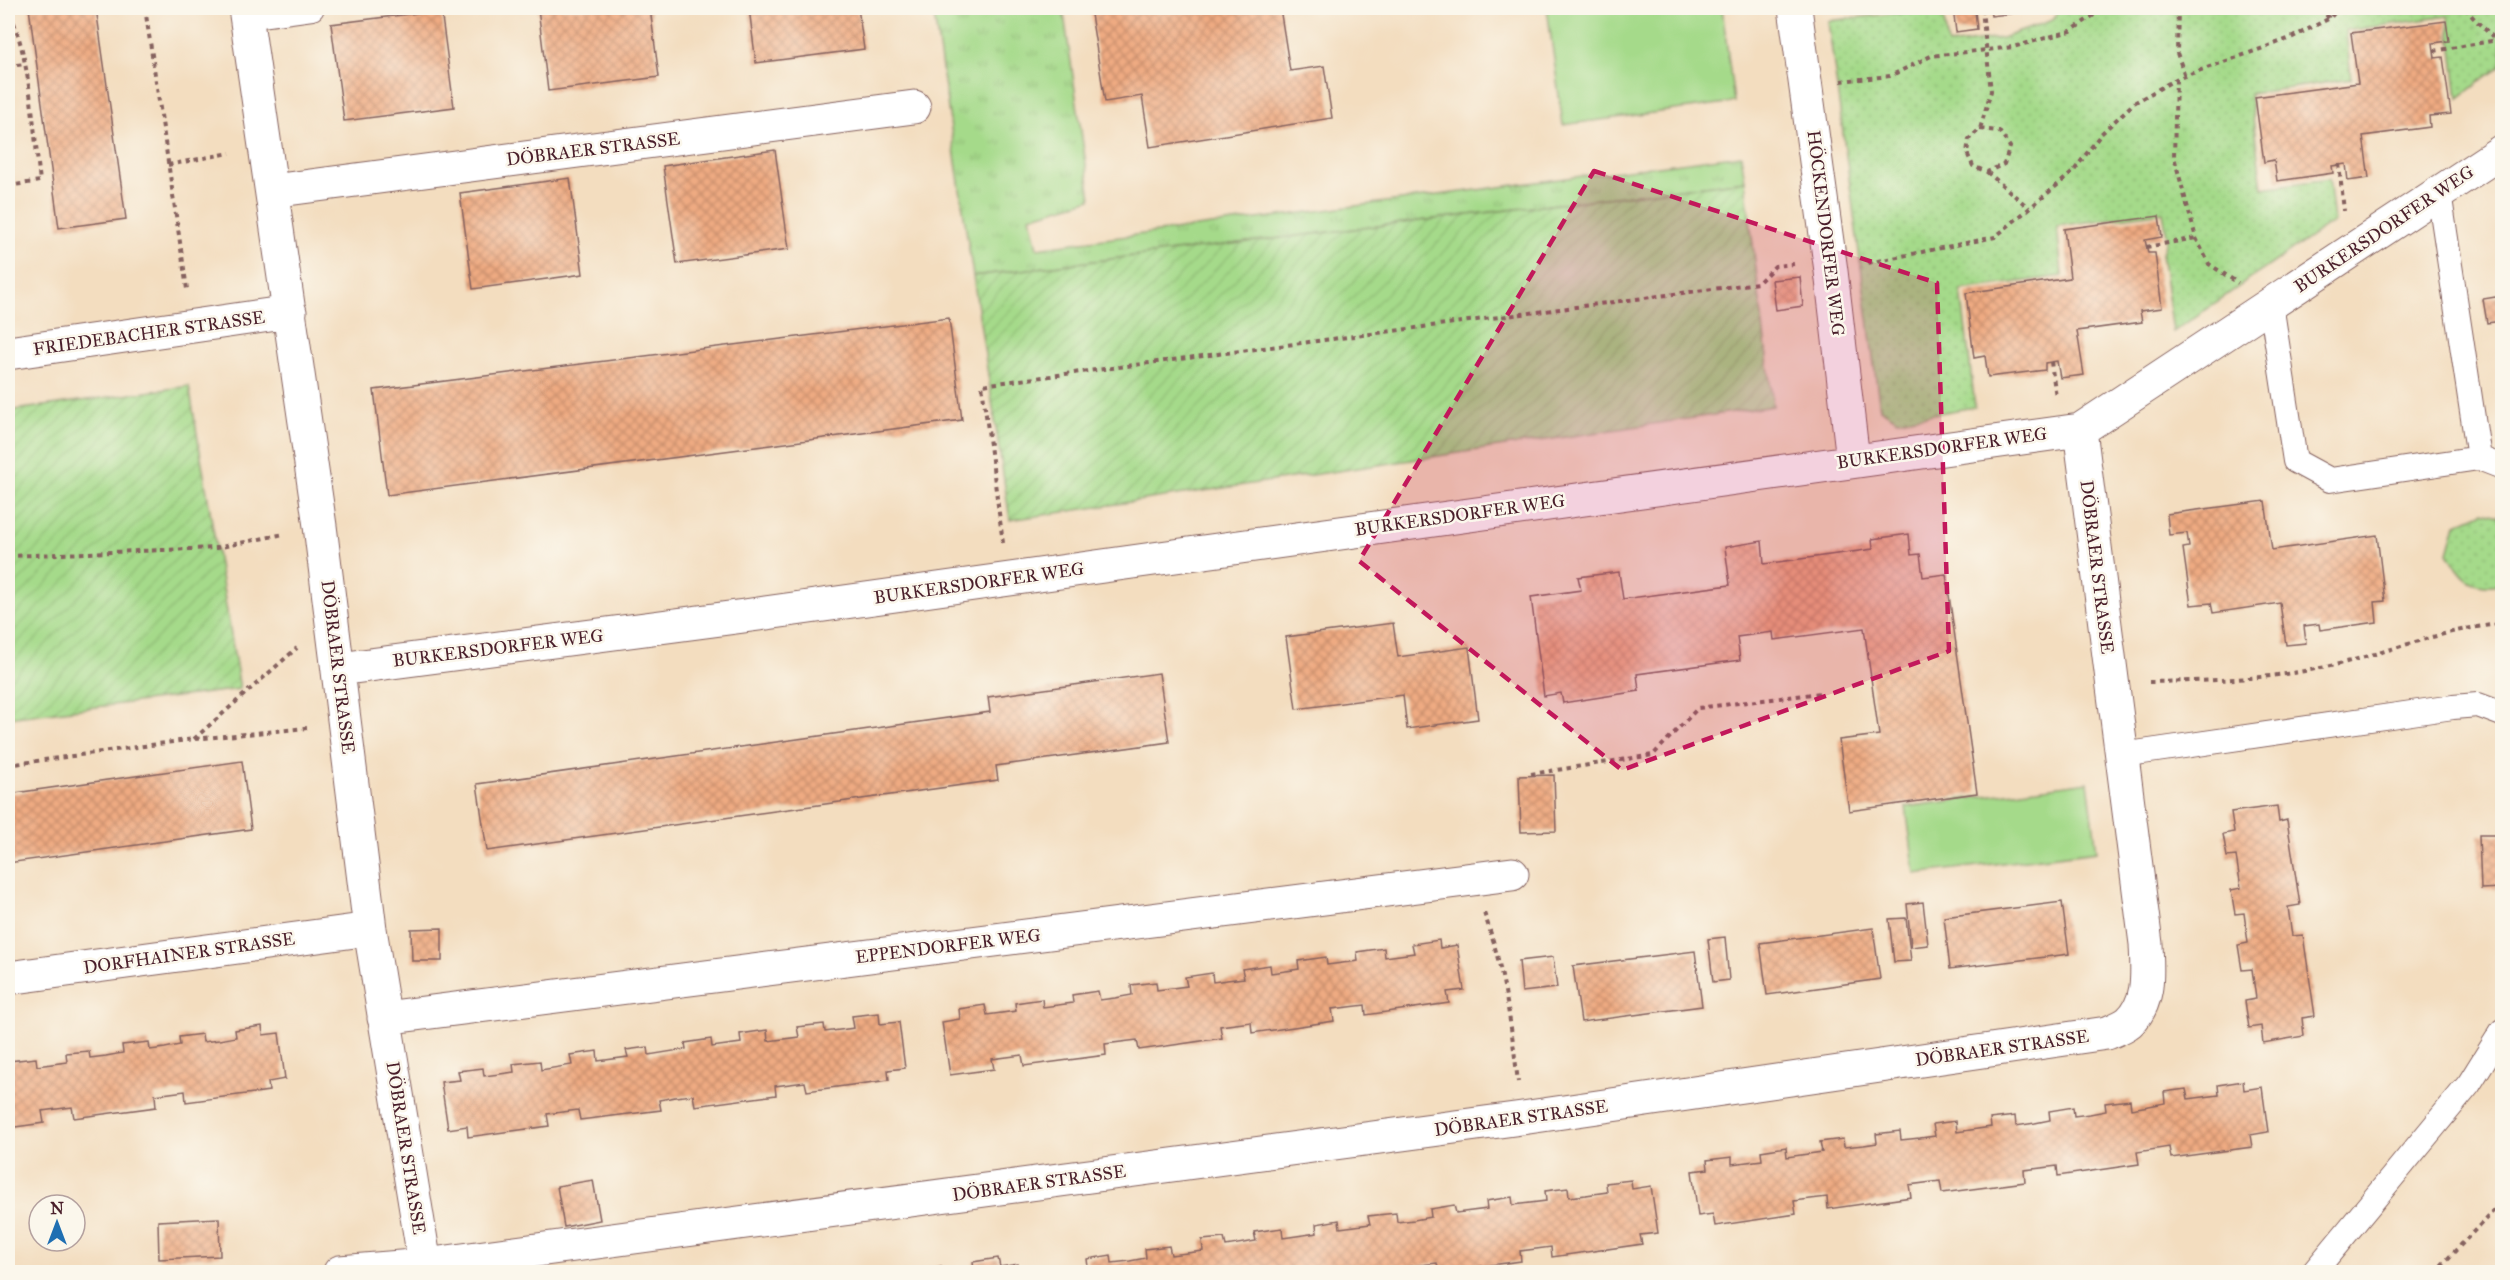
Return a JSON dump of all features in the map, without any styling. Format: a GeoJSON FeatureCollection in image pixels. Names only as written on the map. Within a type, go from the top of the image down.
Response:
{"type":"FeatureCollection","features":[{"type":"Feature","properties":{"kind":"street","name":"HÖCKENDORFER WEG"},"geometry":{"type":"LineString","coordinates":[[1795,8],[1831,271],[1853,460]]}},
{"type":"Feature","properties":{"kind":"street","name":"DÖBRAER STRASSE"},"geometry":{"type":"LineString","coordinates":[[245,12],[320,526],[370,929],[425,1265],[1522,1118],[2107,1033],[2128,1023],[2140,1008],[2147,987],[2146,944],[2080,429]]}},
{"type":"Feature","properties":{"kind":"street","name":"DÖBRAER STRASSE"},"geometry":{"type":"LineString","coordinates":[[272,191],[914,107]]}},
{"type":"Feature","properties":{"kind":"street","name":"BURKERSDORFER WEG"},"geometry":{"type":"LineString","coordinates":[[337,656],[1008,580],[2080,429],[2502,150]]}},
{"type":"Feature","properties":{"kind":"street","name":"FRIEDEBACHER STRASSE"},"geometry":{"type":"LineString","coordinates":[[8,353],[290,312]]}},
{"type":"Feature","properties":{"kind":"street","name":"EPPENDORFER WEG"},"geometry":{"type":"LineString","coordinates":[[384,1018],[1512,874]]}},
{"type":"Feature","properties":{"kind":"street","name":"DORFHAINER STRASSE"},"geometry":{"type":"LineString","coordinates":[[8,978],[370,929]]}},
{"type":"Feature","properties":{"kind":"street"},"geometry":{"type":"LineString","coordinates":[[340,1272],[425,1265]]}},
{"type":"Feature","properties":{"kind":"lane"},"geometry":{"type":"LineString","coordinates":[[245,12],[312,8]]}},
{"type":"Feature","properties":{"kind":"lane"},"geometry":{"type":"LineString","coordinates":[[2439,192],[2479,458]]}},
{"type":"Feature","properties":{"kind":"lane"},"geometry":{"type":"LineString","coordinates":[[2271,304],[2295,461],[2330,480],[2479,458],[2502,467]]}},
{"type":"Feature","properties":{"kind":"lane"},"geometry":{"type":"LineString","coordinates":[[2122,755],[2452,706],[2478,705],[2502,713]]}},
{"type":"Feature","properties":{"kind":"lane"},"geometry":{"type":"LineString","coordinates":[[2314,1272],[2469,1084],[2502,1031]]}},
{"type":"Feature","properties":{"kind":"path"},"geometry":{"type":"LineString","coordinates":[[8,8],[16,26],[25,64],[40,182],[8,186]]}},
{"type":"Feature","properties":{"kind":"path"},"geometry":{"type":"LineString","coordinates":[[145,8],[192,326]]}},
{"type":"Feature","properties":{"kind":"path"},"geometry":{"type":"LineString","coordinates":[[1807,85],[1890,76],[1931,56],[2013,47],[2071,31],[2104,8]]}},
{"type":"Feature","properties":{"kind":"path"},"geometry":{"type":"LineString","coordinates":[[2178,8],[2176,53],[2185,76]]}},
{"type":"Feature","properties":{"kind":"path"},"geometry":{"type":"LineString","coordinates":[[2320,8],[2330,18]]}},
{"type":"Feature","properties":{"kind":"path"},"geometry":{"type":"LineString","coordinates":[[1008,580],[982,385],[1758,284],[1775,266],[1811,262],[1831,271],[1995,237],[2073,172],[2101,134],[2134,103],[2185,76],[2291,38],[2330,18],[2338,8]]}},
{"type":"Feature","properties":{"kind":"path"},"geometry":{"type":"LineString","coordinates":[[2466,8],[2502,48]]}},
{"type":"Feature","properties":{"kind":"path"},"geometry":{"type":"LineString","coordinates":[[1982,10],[1991,91],[1980,129],[1969,139],[1966,153],[1973,166],[1987,172],[2029,208]]}},
{"type":"Feature","properties":{"kind":"path"},"geometry":{"type":"LineString","coordinates":[[2434,51],[2497,40]]}},
{"type":"Feature","properties":{"kind":"path"},"geometry":{"type":"LineString","coordinates":[[8,66],[25,64]]}},
{"type":"Feature","properties":{"kind":"path"},"geometry":{"type":"LineString","coordinates":[[2176,80],[2175,157],[2196,238],[2209,264],[2271,304]]}},
{"type":"Feature","properties":{"kind":"path"},"geometry":{"type":"LineString","coordinates":[[1980,129],[1999,131],[2010,147],[2004,164],[1987,172]]}},
{"type":"Feature","properties":{"kind":"path"},"geometry":{"type":"LineString","coordinates":[[168,165],[266,147]]}},
{"type":"Feature","properties":{"kind":"path"},"geometry":{"type":"LineString","coordinates":[[2146,247],[2196,238]]}},
{"type":"Feature","properties":{"kind":"path"},"geometry":{"type":"LineString","coordinates":[[8,556],[216,548],[320,526]]}},
{"type":"Feature","properties":{"kind":"path"},"geometry":{"type":"LineString","coordinates":[[2113,682],[2244,678],[2311,670],[2472,626],[2502,624]]}},
{"type":"Feature","properties":{"kind":"path"},"geometry":{"type":"LineString","coordinates":[[194,739],[298,647],[337,656]]}},
{"type":"Feature","properties":{"kind":"path"},"geometry":{"type":"LineString","coordinates":[[1531,774],[1653,755],[1698,708],[1821,693]]}},
{"type":"Feature","properties":{"kind":"path"},"geometry":{"type":"LineString","coordinates":[[8,765],[194,739],[346,727]]}},
{"type":"Feature","properties":{"kind":"path"},"geometry":{"type":"LineString","coordinates":[[1469,880],[1492,936],[1508,1004],[1522,1118]]}},
{"type":"Feature","properties":{"kind":"path"},"geometry":{"type":"LineString","coordinates":[[2436,1272],[2502,1202]]}},
{"type":"Feature","properties":{"kind":"highlighted area"},"geometry":{"type":"Polygon","coordinates":[[[1594,171],[1937,283],[1949,651],[1622,770],[1359,561],[1594,171]]]}},
{"type":"Feature","properties":{"kind":"green space"},"geometry":{"type":"Polygon","coordinates":[[[933,8],[1063,8],[1091,199],[1030,217],[1037,248],[1741,155],[1745,181],[973,276],[933,8]]]}},
{"type":"Feature","properties":{"kind":"green space"},"geometry":{"type":"Polygon","coordinates":[[[1547,8],[1722,8],[1734,102],[1563,125],[1547,8]]]}},
{"type":"Feature","properties":{"kind":"green space"},"geometry":{"type":"Polygon","coordinates":[[[1942,8],[1948,45],[2002,38],[2053,20],[2059,8],[2502,8],[2502,65],[2458,98],[2448,16],[2346,31],[2351,79],[2250,94],[2262,188],[2329,179],[2334,221],[2173,332],[2162,253],[2167,237],[2163,212],[2057,226],[2062,276],[1961,290],[1975,407],[1898,420],[1880,409],[1828,21],[1942,8]]]}},
{"type":"Feature","properties":{"kind":"green space"},"geometry":{"type":"Polygon","coordinates":[[[1745,181],[1773,406],[1010,520],[973,276],[1745,181]]]}},
{"type":"Feature","properties":{"kind":"green space"},"geometry":{"type":"Polygon","coordinates":[[[189,386],[240,689],[8,718],[8,411],[189,386]]]}},
{"type":"Feature","properties":{"kind":"green space"},"geometry":{"type":"Polygon","coordinates":[[[2483,512],[2502,517],[2502,584],[2482,585],[2469,580],[2458,570],[2448,553],[2456,524],[2483,512]]]}},
{"type":"Feature","properties":{"kind":"green space"},"geometry":{"type":"Polygon","coordinates":[[[2088,782],[2097,851],[1915,874],[1906,807],[2088,782]]]}},
{"type":"Feature","properties":{"kind":"building"},"geometry":{"type":"Polygon","coordinates":[[[29,8],[96,8],[126,219],[59,228],[29,8]]]}},
{"type":"Feature","properties":{"kind":"building"},"geometry":{"type":"Polygon","coordinates":[[[538,8],[650,8],[659,77],[548,91],[538,8]]]}},
{"type":"Feature","properties":{"kind":"building"},"geometry":{"type":"Polygon","coordinates":[[[749,8],[858,8],[864,49],[756,63],[749,8]]]}},
{"type":"Feature","properties":{"kind":"building"},"geometry":{"type":"Polygon","coordinates":[[[1090,8],[1280,8],[1290,71],[1324,66],[1332,118],[1150,147],[1142,96],[1105,102],[1090,8]]]}},
{"type":"Feature","properties":{"kind":"building"},"geometry":{"type":"Polygon","coordinates":[[[1953,8],[1989,9],[1975,11],[1977,29],[1956,32],[1953,8]]]}},
{"type":"Feature","properties":{"kind":"building"},"geometry":{"type":"Polygon","coordinates":[[[1990,8],[2049,8],[2049,9],[1991,16],[1990,8]]]}},
{"type":"Feature","properties":{"kind":"building"},"geometry":{"type":"Polygon","coordinates":[[[441,10],[454,107],[344,121],[331,24],[441,10]]]}},
{"type":"Feature","properties":{"kind":"building"},"geometry":{"type":"Polygon","coordinates":[[[2446,21],[2449,41],[2433,43],[2435,58],[2443,57],[2451,114],[2429,116],[2430,127],[2363,136],[2369,178],[2348,181],[2346,164],[2332,166],[2333,173],[2277,181],[2274,160],[2264,162],[2255,97],[2358,83],[2351,33],[2446,21]]]}},
{"type":"Feature","properties":{"kind":"building"},"geometry":{"type":"Polygon","coordinates":[[[775,150],[789,249],[677,264],[663,166],[775,150]]]}},
{"type":"Feature","properties":{"kind":"building"},"geometry":{"type":"Polygon","coordinates":[[[570,178],[583,274],[473,289],[460,193],[570,178]]]}},
{"type":"Feature","properties":{"kind":"building"},"geometry":{"type":"Polygon","coordinates":[[[2159,216],[2162,237],[2145,240],[2148,253],[2155,253],[2162,308],[2140,311],[2142,322],[2077,331],[2084,375],[2060,378],[2057,361],[2045,363],[2045,370],[1988,377],[1985,356],[1974,358],[1966,293],[2070,278],[2064,229],[2159,216]]]}},
{"type":"Feature","properties":{"kind":"building"},"geometry":{"type":"Polygon","coordinates":[[[1800,277],[1803,306],[1776,310],[1772,280],[1800,277]]]}},
{"type":"Feature","properties":{"kind":"building"},"geometry":{"type":"Polygon","coordinates":[[[2502,296],[2502,321],[2487,323],[2483,299],[2502,296]]]}},
{"type":"Feature","properties":{"kind":"building"},"geometry":{"type":"Polygon","coordinates":[[[949,318],[962,420],[387,495],[374,390],[949,318]]]}},
{"type":"Feature","properties":{"kind":"building"},"geometry":{"type":"Polygon","coordinates":[[[2265,501],[2272,550],[2377,535],[2385,601],[2375,602],[2377,622],[2320,630],[2319,624],[2304,626],[2306,643],[2286,645],[2280,603],[2213,613],[2211,603],[2191,605],[2183,548],[2189,547],[2187,533],[2169,535],[2167,514],[2265,501]]]}},
{"type":"Feature","properties":{"kind":"building"},"geometry":{"type":"Polygon","coordinates":[[[1909,534],[1911,555],[1920,554],[1923,577],[1946,574],[1977,793],[1849,811],[1839,740],[1879,735],[1864,628],[1774,640],[1773,632],[1737,637],[1740,660],[1637,674],[1639,691],[1563,703],[1561,693],[1544,696],[1531,597],[1581,590],[1578,577],[1619,572],[1623,599],[1730,585],[1725,547],[1762,541],[1764,564],[1873,549],[1872,539],[1909,534]]]}},
{"type":"Feature","properties":{"kind":"building"},"geometry":{"type":"Polygon","coordinates":[[[1393,623],[1398,657],[1469,647],[1478,719],[1407,729],[1403,695],[1296,709],[1286,637],[1393,623]]]}},
{"type":"Feature","properties":{"kind":"building"},"geometry":{"type":"Polygon","coordinates":[[[1159,673],[1169,742],[996,766],[998,780],[487,851],[477,784],[990,712],[988,697],[1159,673]]]}},
{"type":"Feature","properties":{"kind":"building"},"geometry":{"type":"Polygon","coordinates":[[[242,761],[251,829],[8,863],[8,794],[242,761]]]}},
{"type":"Feature","properties":{"kind":"building"},"geometry":{"type":"Polygon","coordinates":[[[1554,775],[1556,831],[1521,832],[1519,776],[1554,775]]]}},
{"type":"Feature","properties":{"kind":"building"},"geometry":{"type":"Polygon","coordinates":[[[2277,806],[2279,822],[2287,820],[2300,905],[2288,907],[2292,936],[2303,935],[2315,1016],[2302,1018],[2304,1036],[2263,1043],[2261,1026],[2249,1028],[2245,1001],[2256,999],[2252,969],[2242,970],[2238,945],[2248,943],[2244,913],[2235,914],[2231,890],[2241,888],[2236,856],[2227,857],[2223,834],[2234,832],[2231,812],[2277,806]]]}},
{"type":"Feature","properties":{"kind":"building"},"geometry":{"type":"Polygon","coordinates":[[[2479,835],[2502,835],[2502,888],[2481,889],[2479,835]]]}},
{"type":"Feature","properties":{"kind":"building"},"geometry":{"type":"Polygon","coordinates":[[[1923,902],[1928,945],[1911,947],[1907,904],[1923,902]]]}},
{"type":"Feature","properties":{"kind":"building"},"geometry":{"type":"Polygon","coordinates":[[[2062,902],[2069,954],[1950,969],[1944,917],[2062,902]]]}},
{"type":"Feature","properties":{"kind":"building"},"geometry":{"type":"Polygon","coordinates":[[[1906,918],[1911,961],[1894,962],[1889,919],[1906,918]]]}},
{"type":"Feature","properties":{"kind":"building"},"geometry":{"type":"Polygon","coordinates":[[[442,928],[442,961],[412,961],[411,929],[442,928]]]}},
{"type":"Feature","properties":{"kind":"building"},"geometry":{"type":"Polygon","coordinates":[[[1873,928],[1880,979],[1767,995],[1760,943],[1873,928]]]}},
{"type":"Feature","properties":{"kind":"building"},"geometry":{"type":"Polygon","coordinates":[[[1725,937],[1729,980],[1713,982],[1708,939],[1725,937]]]}},
{"type":"Feature","properties":{"kind":"building"},"geometry":{"type":"Polygon","coordinates":[[[1439,940],[1440,948],[1457,945],[1464,990],[1447,992],[1449,1003],[1366,1015],[1365,1005],[1332,1009],[1334,1021],[1252,1033],[1251,1022],[1220,1026],[1222,1038],[1139,1050],[1137,1040],[1105,1044],[1106,1055],[1024,1066],[1022,1055],[992,1059],[994,1069],[950,1075],[942,1022],[960,1019],[959,1009],[985,1005],[987,1015],[1016,1011],[1015,1003],[1042,999],[1043,1007],[1073,1003],[1072,995],[1098,991],[1100,1000],[1115,998],[1132,995],[1131,985],[1156,982],[1157,990],[1187,986],[1185,977],[1212,973],[1213,982],[1244,978],[1242,969],[1270,965],[1271,973],[1286,971],[1299,969],[1298,961],[1326,957],[1327,965],[1358,961],[1357,952],[1384,948],[1385,957],[1414,953],[1412,944],[1439,940]]]}},
{"type":"Feature","properties":{"kind":"building"},"geometry":{"type":"Polygon","coordinates":[[[1695,951],[1702,1006],[1581,1022],[1573,966],[1695,951]]]}},
{"type":"Feature","properties":{"kind":"building"},"geometry":{"type":"Polygon","coordinates":[[[1553,957],[1557,988],[1522,992],[1519,961],[1553,957]]]}},
{"type":"Feature","properties":{"kind":"building"},"geometry":{"type":"Polygon","coordinates":[[[879,1013],[880,1024],[899,1022],[905,1068],[888,1070],[889,1080],[807,1091],[805,1082],[775,1086],[776,1095],[695,1106],[693,1095],[675,1097],[659,1100],[661,1110],[580,1120],[578,1110],[547,1114],[549,1126],[468,1137],[467,1126],[448,1129],[441,1082],[460,1080],[458,1071],[483,1068],[484,1076],[514,1072],[513,1064],[540,1061],[541,1070],[572,1065],[570,1055],[597,1051],[598,1061],[628,1057],[626,1050],[648,1047],[649,1055],[686,1049],[685,1043],[711,1039],[712,1047],[741,1043],[740,1034],[767,1030],[768,1041],[799,1037],[797,1027],[824,1024],[825,1032],[854,1028],[852,1016],[879,1013]]]}},
{"type":"Feature","properties":{"kind":"building"},"geometry":{"type":"Polygon","coordinates":[[[262,1026],[263,1035],[279,1033],[285,1079],[268,1082],[269,1091],[186,1102],[185,1091],[155,1095],[156,1107],[74,1118],[72,1107],[42,1111],[44,1123],[8,1128],[9,1061],[36,1058],[37,1066],[67,1062],[66,1053],[89,1051],[90,1058],[106,1056],[123,1053],[122,1045],[149,1042],[150,1050],[165,1048],[180,1045],[179,1037],[202,1034],[203,1042],[219,1040],[236,1037],[235,1030],[262,1026]]]}},
{"type":"Feature","properties":{"kind":"building"},"geometry":{"type":"Polygon","coordinates":[[[2243,1081],[2244,1090],[2262,1087],[2268,1132],[2250,1135],[2252,1147],[2171,1158],[2169,1147],[2137,1152],[2139,1164],[2058,1176],[2057,1166],[2024,1170],[2025,1182],[1942,1193],[1940,1181],[1909,1185],[1911,1197],[1828,1209],[1827,1197],[1794,1201],[1796,1214],[1715,1226],[1713,1214],[1698,1216],[1692,1171],[1708,1169],[1707,1160],[1732,1157],[1732,1164],[1762,1160],[1761,1151],[1786,1147],[1787,1157],[1822,1152],[1820,1142],[1843,1139],[1844,1147],[1864,1145],[1877,1143],[1876,1134],[1900,1131],[1901,1140],[1935,1136],[1933,1124],[1956,1121],[1957,1132],[1991,1127],[1990,1119],[2015,1116],[2016,1126],[2050,1120],[2049,1111],[2073,1107],[2074,1116],[2106,1111],[2105,1103],[2130,1100],[2131,1109],[2165,1103],[2164,1092],[2186,1089],[2188,1099],[2219,1095],[2218,1085],[2243,1081]]]}},
{"type":"Feature","properties":{"kind":"building"},"geometry":{"type":"Polygon","coordinates":[[[593,1180],[600,1220],[564,1227],[557,1186],[593,1180]]]}},
{"type":"Feature","properties":{"kind":"building"},"geometry":{"type":"Polygon","coordinates":[[[1631,1180],[1632,1189],[1651,1186],[1658,1233],[1640,1235],[1642,1244],[1552,1257],[1551,1247],[1520,1251],[1521,1261],[1439,1272],[1437,1263],[1405,1267],[1406,1272],[1072,1272],[1071,1270],[1088,1267],[1087,1259],[1111,1255],[1112,1263],[1146,1258],[1145,1249],[1169,1246],[1171,1255],[1203,1251],[1202,1240],[1224,1238],[1226,1246],[1256,1241],[1254,1232],[1282,1228],[1283,1238],[1317,1233],[1316,1224],[1339,1220],[1340,1228],[1370,1224],[1368,1216],[1396,1213],[1397,1222],[1414,1220],[1431,1217],[1430,1209],[1454,1205],[1456,1213],[1487,1209],[1486,1201],[1512,1197],[1513,1205],[1546,1201],[1545,1191],[1568,1188],[1569,1197],[1586,1195],[1607,1192],[1606,1183],[1631,1180]]]}},
{"type":"Feature","properties":{"kind":"building"},"geometry":{"type":"Polygon","coordinates":[[[219,1218],[220,1256],[159,1259],[158,1221],[219,1218]]]}},
{"type":"Feature","properties":{"kind":"building"},"geometry":{"type":"Polygon","coordinates":[[[998,1258],[1000,1267],[1018,1264],[1019,1272],[974,1272],[973,1262],[998,1258]]]}},
{"type":"Feature","properties":{"kind":"building"},"geometry":{"type":"Polygon","coordinates":[[[941,1266],[942,1272],[919,1272],[919,1270],[941,1266]]]}}]}
